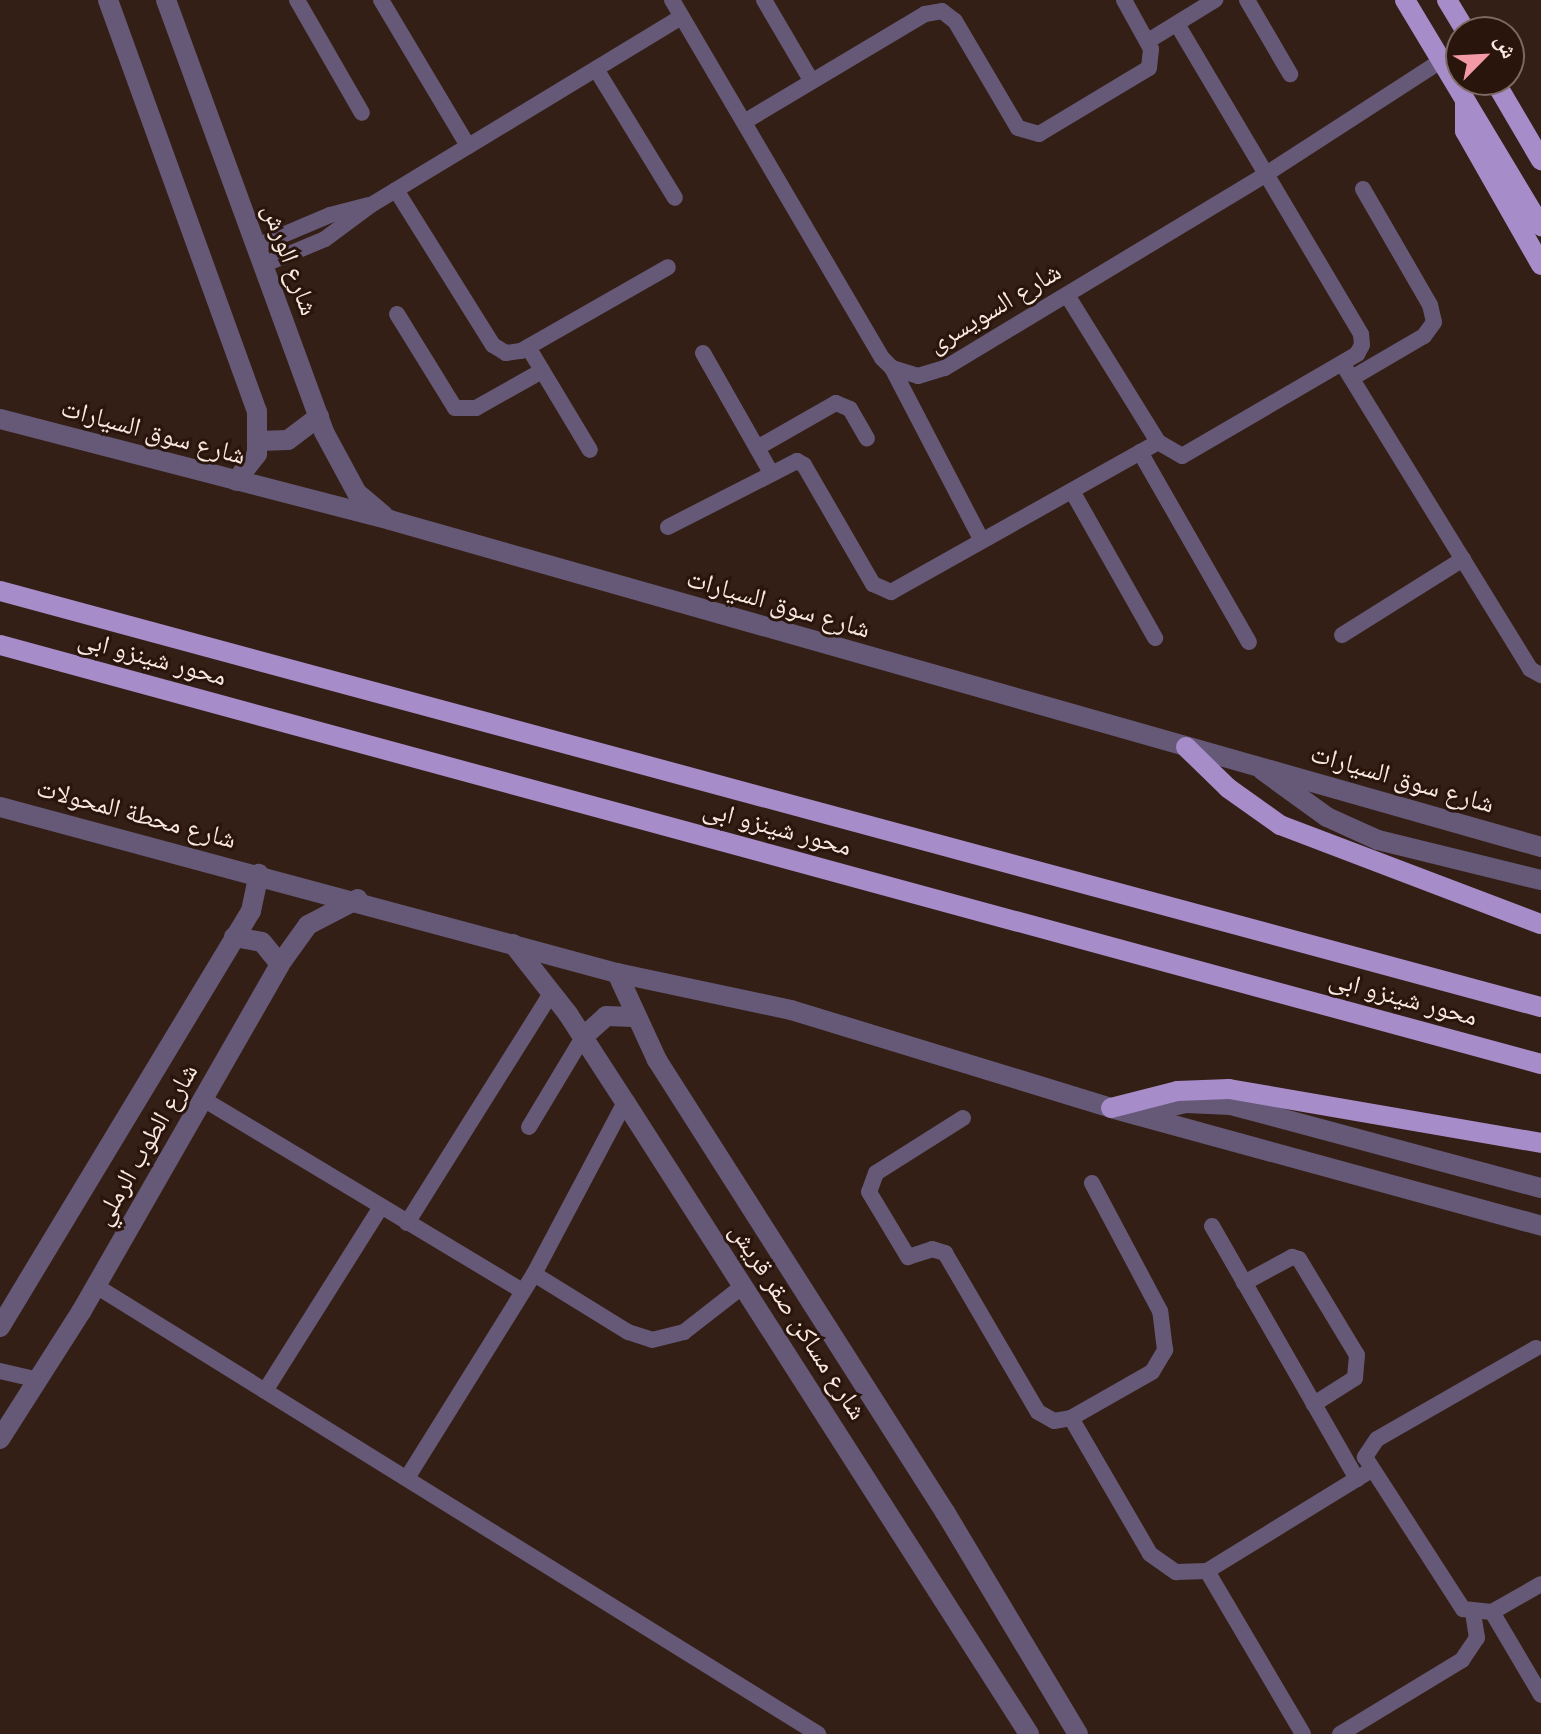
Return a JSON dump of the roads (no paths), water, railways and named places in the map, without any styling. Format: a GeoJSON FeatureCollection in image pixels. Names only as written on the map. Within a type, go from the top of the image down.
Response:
{"type":"FeatureCollection","features":[{"type":"Feature","properties":{"kind":"main road"},"geometry":{"type":"LineString","coordinates":[[1405,0],[1541,226]]}},
{"type":"Feature","properties":{"kind":"main road"},"geometry":{"type":"LineString","coordinates":[[1503,96],[1541,160]]}},
{"type":"Feature","properties":{"kind":"main road"},"geometry":{"type":"LineString","coordinates":[[1465,100],[1465,131],[1541,265]]}},
{"type":"Feature","properties":{"kind":"main road","name":"محور شينزو ابى"},"geometry":{"type":"LineString","coordinates":[[0,591],[1541,1007]]}},
{"type":"Feature","properties":{"kind":"main road","name":"محور شينزو ابى"},"geometry":{"type":"LineString","coordinates":[[0,645],[1541,1064]]}},
{"type":"Feature","properties":{"kind":"main road"},"geometry":{"type":"LineString","coordinates":[[1186,747],[1228,788],[1280,825],[1541,924]]}},
{"type":"Feature","properties":{"kind":"main road"},"geometry":{"type":"LineString","coordinates":[[1111,1108],[1177,1091],[1229,1089],[1541,1143]]}},
{"type":"Feature","properties":{"kind":"street"},"geometry":{"type":"LineString","coordinates":[[108,0],[257,411],[259,441],[252,465],[236,481]]}},
{"type":"Feature","properties":{"kind":"street","name":"شارع الورش"},"geometry":{"type":"LineString","coordinates":[[166,0],[319,417],[357,493],[390,520]]}},
{"type":"Feature","properties":{"kind":"street"},"geometry":{"type":"LineString","coordinates":[[297,0],[362,113]]}},
{"type":"Feature","properties":{"kind":"street"},"geometry":{"type":"LineString","coordinates":[[381,0],[468,146]]}},
{"type":"Feature","properties":{"kind":"street"},"geometry":{"type":"LineString","coordinates":[[672,0],[892,368],[981,539]]}},
{"type":"Feature","properties":{"kind":"street"},"geometry":{"type":"LineString","coordinates":[[764,0],[811,80]]}},
{"type":"Feature","properties":{"kind":"street"},"geometry":{"type":"LineString","coordinates":[[744,122],[925,14],[942,11],[955,21],[1018,128],[1039,134],[1144,76],[1152,59],[1148,41],[1124,0]]}},
{"type":"Feature","properties":{"kind":"street"},"geometry":{"type":"LineString","coordinates":[[1148,41],[1215,0]]}},
{"type":"Feature","properties":{"kind":"street"},"geometry":{"type":"LineString","coordinates":[[1247,0],[1290,74]]}},
{"type":"Feature","properties":{"kind":"street"},"geometry":{"type":"LineString","coordinates":[[260,255],[325,239],[371,205],[682,17]]}},
{"type":"Feature","properties":{"kind":"street"},"geometry":{"type":"LineString","coordinates":[[1067,295],[1158,442],[1172,454],[1191,454],[1360,350],[1361,334],[1263,176],[1177,24]]}},
{"type":"Feature","properties":{"kind":"street","name":"شارع السويسرى"},"geometry":{"type":"LineString","coordinates":[[892,368],[918,376],[932,374],[1263,176],[1441,61]]}},
{"type":"Feature","properties":{"kind":"street"},"geometry":{"type":"LineString","coordinates":[[596,69],[675,198]]}},
{"type":"Feature","properties":{"kind":"street"},"geometry":{"type":"LineString","coordinates":[[1352,378],[1424,336],[1434,322],[1430,305],[1363,189]]}},
{"type":"Feature","properties":{"kind":"street"},"geometry":{"type":"LineString","coordinates":[[396,190],[493,345],[506,353],[528,347],[668,267]]}},
{"type":"Feature","properties":{"kind":"street"},"geometry":{"type":"LineString","coordinates":[[397,314],[455,408],[476,408],[542,371]]}},
{"type":"Feature","properties":{"kind":"street"},"geometry":{"type":"LineString","coordinates":[[528,347],[590,450]]}},
{"type":"Feature","properties":{"kind":"street"},"geometry":{"type":"LineString","coordinates":[[703,353],[770,471]]}},
{"type":"Feature","properties":{"kind":"street"},"geometry":{"type":"LineString","coordinates":[[1342,363],[1530,669],[1541,675]]}},
{"type":"Feature","properties":{"kind":"street"},"geometry":{"type":"LineString","coordinates":[[757,448],[836,403],[850,409],[867,438]]}},
{"type":"Feature","properties":{"kind":"street"},"geometry":{"type":"LineString","coordinates":[[259,441],[288,440],[319,417]]}},
{"type":"Feature","properties":{"kind":"street","name":"شارع سوق السيارات"},"geometry":{"type":"LineString","coordinates":[[0,419],[390,520],[1541,847]]}},
{"type":"Feature","properties":{"kind":"street"},"geometry":{"type":"LineString","coordinates":[[668,527],[792,460],[804,465],[873,584],[885,592],[1158,442]]}},
{"type":"Feature","properties":{"kind":"street"},"geometry":{"type":"LineString","coordinates":[[1140,452],[1249,642]]}},
{"type":"Feature","properties":{"kind":"street"},"geometry":{"type":"LineString","coordinates":[[1072,491],[1155,638]]}},
{"type":"Feature","properties":{"kind":"street"},"geometry":{"type":"LineString","coordinates":[[1342,635],[1463,559]]}},
{"type":"Feature","properties":{"kind":"street"},"geometry":{"type":"LineString","coordinates":[[1257,766],[1302,802],[1352,830],[1541,880]]}},
{"type":"Feature","properties":{"kind":"street","name":"شارع محطة المحولات"},"geometry":{"type":"LineString","coordinates":[[0,807],[259,874]]}},
{"type":"Feature","properties":{"kind":"street"},"geometry":{"type":"LineString","coordinates":[[259,874],[617,973],[791,1010],[1111,1108],[1541,1226]]}},
{"type":"Feature","properties":{"kind":"street","name":"شارع الطوب الرملي"},"geometry":{"type":"LineString","coordinates":[[0,1327],[255,903],[259,874]]}},
{"type":"Feature","properties":{"kind":"street","name":"شارع الطوب الرملي"},"geometry":{"type":"LineString","coordinates":[[0,1439],[96,1286],[280,964],[308,925],[358,899]]}},
{"type":"Feature","properties":{"kind":"street"},"geometry":{"type":"LineString","coordinates":[[234,937],[262,942],[280,964]]}},
{"type":"Feature","properties":{"kind":"street","name":"شارع مساكن صقر قريش"},"geometry":{"type":"LineString","coordinates":[[513,944],[583,1037],[1029,1734]]}},
{"type":"Feature","properties":{"kind":"street","name":"شارع مساكن صقر قريش"},"geometry":{"type":"LineString","coordinates":[[617,973],[634,1017],[1078,1734]]}},
{"type":"Feature","properties":{"kind":"street"},"geometry":{"type":"LineString","coordinates":[[407,1223],[552,992]]}},
{"type":"Feature","properties":{"kind":"street"},"geometry":{"type":"LineString","coordinates":[[529,1127],[583,1037],[606,1016],[634,1017]]}},
{"type":"Feature","properties":{"kind":"street"},"geometry":{"type":"LineString","coordinates":[[203,1099],[523,1291]]}},
{"type":"Feature","properties":{"kind":"street"},"geometry":{"type":"LineString","coordinates":[[407,1478],[534,1274],[625,1102]]}},
{"type":"Feature","properties":{"kind":"street"},"geometry":{"type":"LineString","coordinates":[[1136,1115],[1186,1103],[1231,1105],[1541,1188]]}},
{"type":"Feature","properties":{"kind":"street"},"geometry":{"type":"LineString","coordinates":[[963,1118],[876,1173],[869,1192],[908,1257],[936,1248],[945,1253],[1038,1412],[1054,1421],[1071,1418],[1152,1372],[1167,1336],[1160,1311],[1092,1183]]}},
{"type":"Feature","properties":{"kind":"street"},"geometry":{"type":"LineString","coordinates":[[265,1391],[381,1207]]}},
{"type":"Feature","properties":{"kind":"street"},"geometry":{"type":"LineString","coordinates":[[1212,1226],[1314,1404],[1456,1603],[1473,1613],[1492,1612],[1541,1584]]}},
{"type":"Feature","properties":{"kind":"street"},"geometry":{"type":"LineString","coordinates":[[1244,1283],[1299,1259],[1357,1355],[1360,1367],[1355,1378],[1314,1404]]}},
{"type":"Feature","properties":{"kind":"street"},"geometry":{"type":"LineString","coordinates":[[534,1274],[628,1332],[652,1340],[684,1332],[743,1286]]}},
{"type":"Feature","properties":{"kind":"street"},"geometry":{"type":"LineString","coordinates":[[96,1286],[818,1734]]}},
{"type":"Feature","properties":{"kind":"street"},"geometry":{"type":"LineString","coordinates":[[1364,1474],[1365,1457],[1371,1443],[1536,1348]]}},
{"type":"Feature","properties":{"kind":"street"},"geometry":{"type":"LineString","coordinates":[[0,1371],[39,1380]]}},
{"type":"Feature","properties":{"kind":"street"},"geometry":{"type":"LineString","coordinates":[[1071,1418],[1150,1554],[1176,1572],[1207,1571],[1364,1474]]}},
{"type":"Feature","properties":{"kind":"street"},"geometry":{"type":"LineString","coordinates":[[1207,1571],[1303,1734]]}},
{"type":"Feature","properties":{"kind":"street"},"geometry":{"type":"LineString","coordinates":[[1492,1612],[1541,1695]]}},
{"type":"Feature","properties":{"kind":"street"},"geometry":{"type":"LineString","coordinates":[[1340,1734],[1462,1660],[1477,1638],[1473,1613]]}}]}
